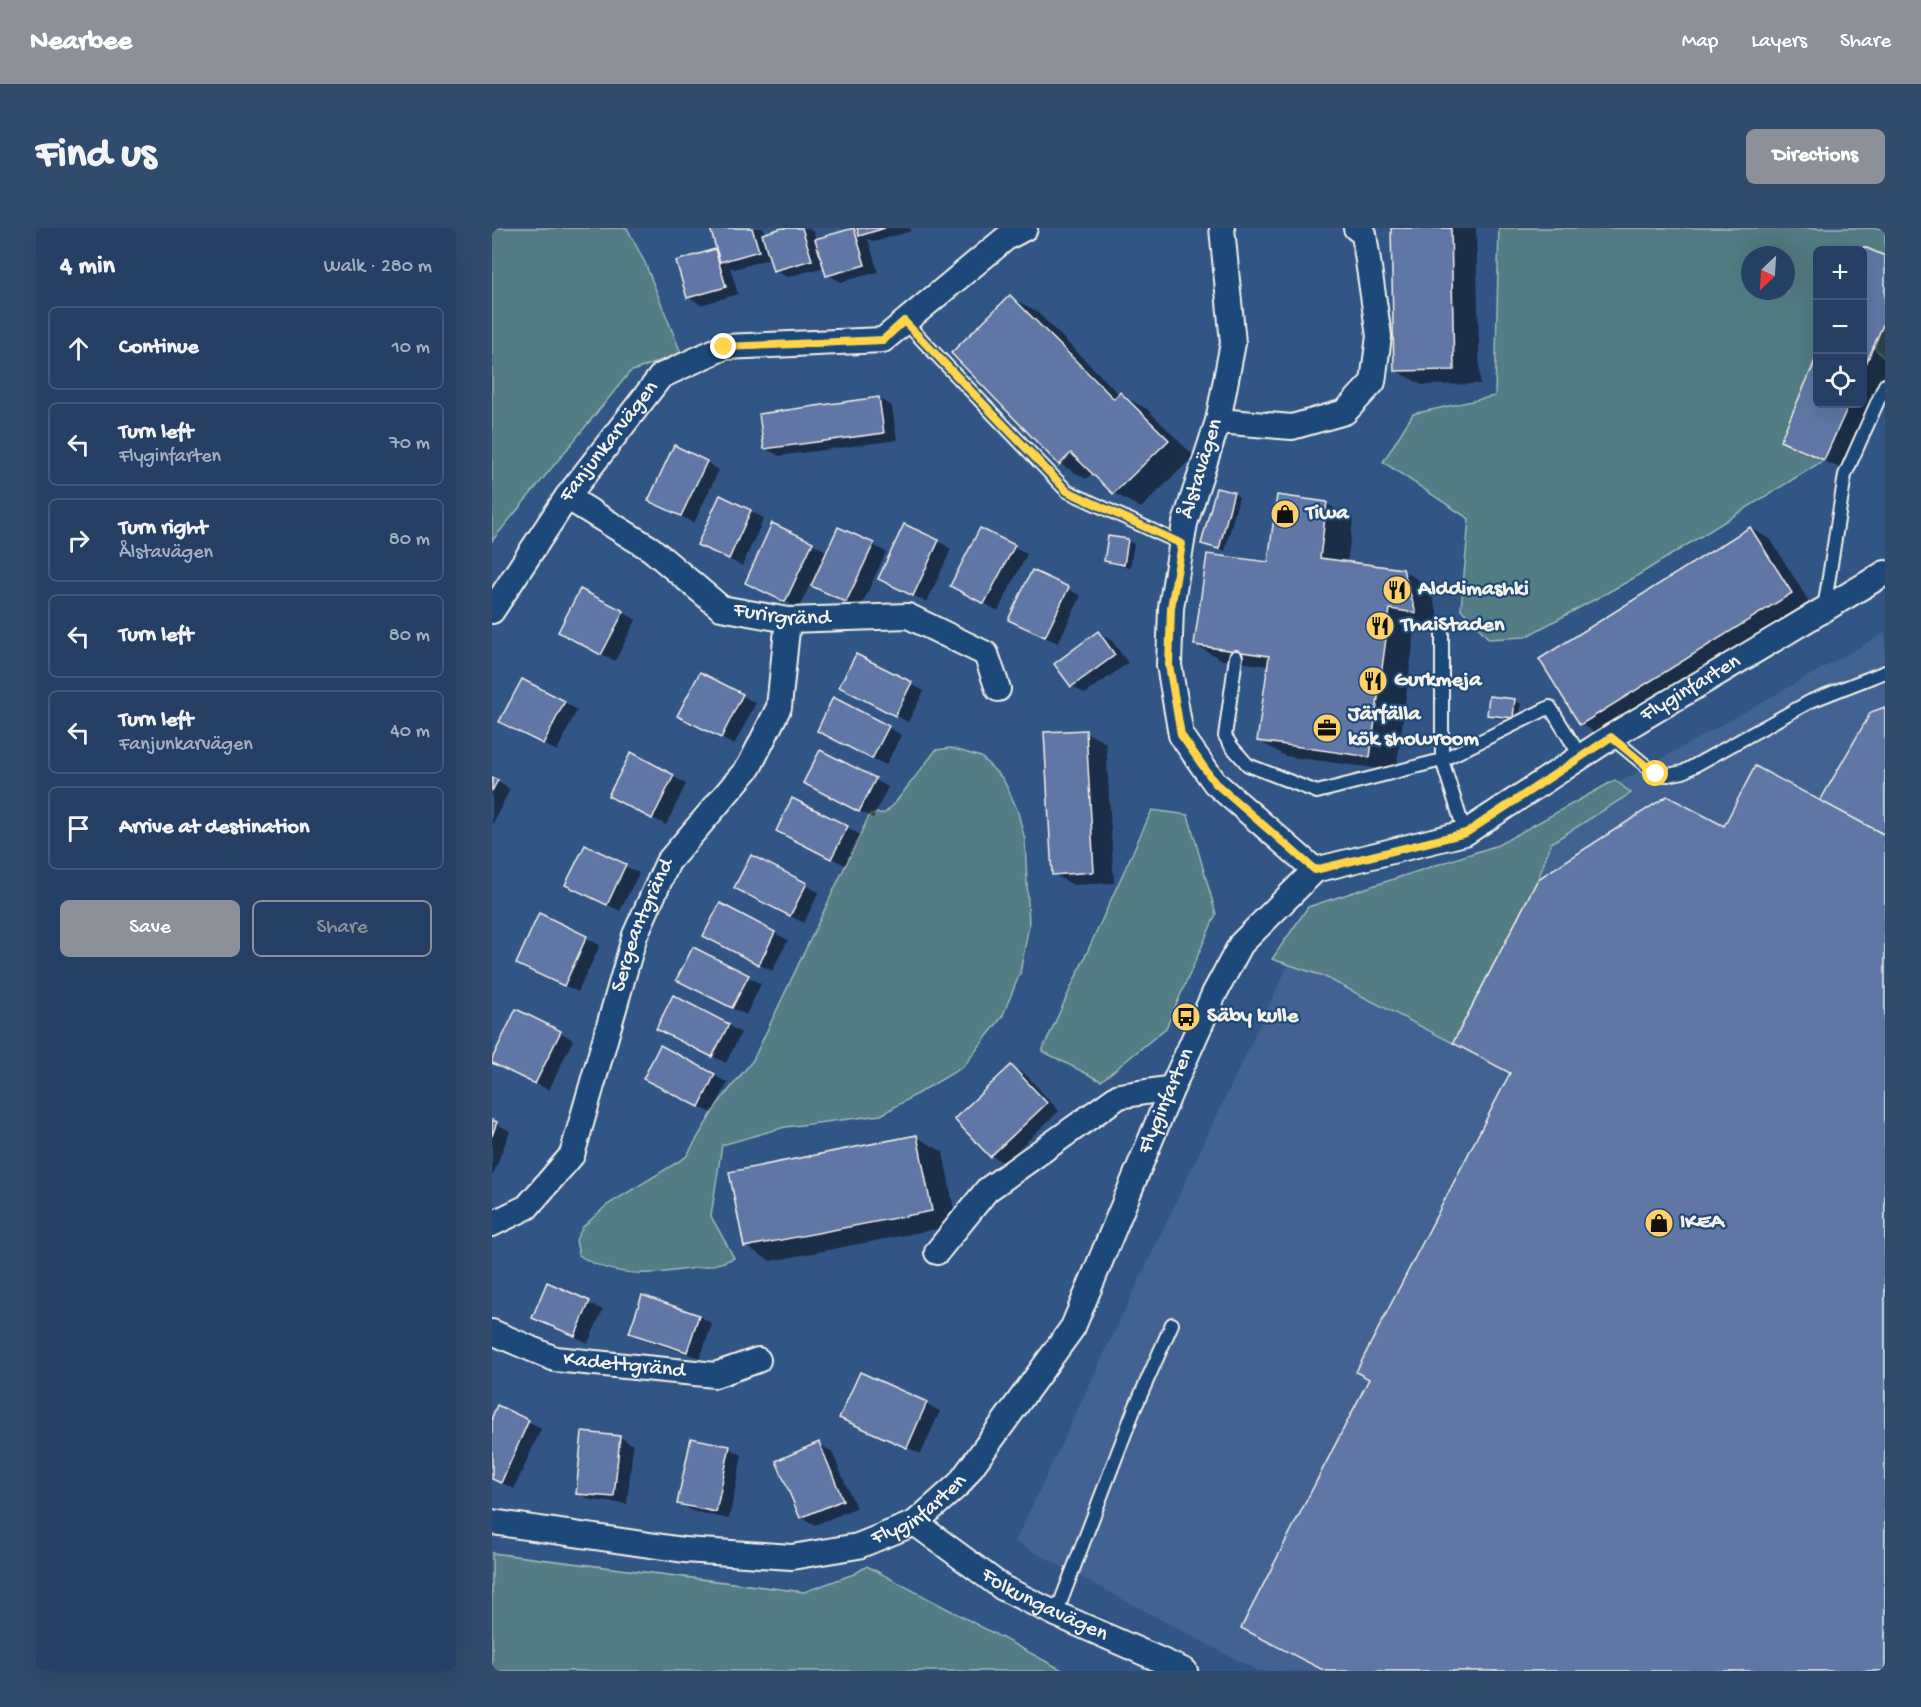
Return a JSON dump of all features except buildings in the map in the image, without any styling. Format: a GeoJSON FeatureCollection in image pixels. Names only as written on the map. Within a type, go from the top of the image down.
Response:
{"type":"FeatureCollection","features":[{"type":"Feature","properties":{"kind":"street","name":"Fanjunkarvägen"},"geometry":{"type":"LineString","coordinates":[[492,611],[567,497],[661,376],[724,347],[883,340],[1006,238],[1025,228]]}},
{"type":"Feature","properties":{"kind":"street","name":"Ålstavägen"},"geometry":{"type":"LineString","coordinates":[[1222,228],[1233,343],[1218,421],[1185,523],[1171,608],[1169,665],[1181,735],[1215,783],[1315,870]]}},
{"type":"Feature","properties":{"kind":"street"},"geometry":{"type":"LineString","coordinates":[[1218,421],[1292,427],[1345,412],[1373,382],[1378,336],[1364,234],[1356,228]]}},
{"type":"Feature","properties":{"kind":"street","name":"Furirgränd"},"geometry":{"type":"LineString","coordinates":[[567,497],[651,549],[721,608],[788,620],[908,616],[986,654],[998,689]]}},
{"type":"Feature","properties":{"kind":"street","name":"Flyginfarten"},"geometry":{"type":"LineString","coordinates":[[492,1522],[684,1550],[792,1557],[858,1546],[915,1523],[959,1484],[1073,1327],[1172,1088],[1214,994],[1240,944],[1315,870],[1466,833],[1611,737],[1885,573]]}},
{"type":"Feature","properties":{"kind":"street","name":"Sergeantgränd"},"geometry":{"type":"LineString","coordinates":[[492,1224],[527,1207],[572,1155],[635,934],[668,862],[748,767],[779,706],[788,620]]}},
{"type":"Feature","properties":{"kind":"street"},"geometry":{"type":"LineString","coordinates":[[937,1252],[987,1190],[1119,1096],[1172,1088]]}},
{"type":"Feature","properties":{"kind":"street","name":"Kadettgränd"},"geometry":{"type":"LineString","coordinates":[[492,1332],[555,1359],[715,1375],[758,1360]]}},
{"type":"Feature","properties":{"kind":"street","name":"Folkungavägen"},"geometry":{"type":"LineString","coordinates":[[915,1523],[1003,1588],[1185,1671]]}},
{"type":"Feature","properties":{"kind":"lane"},"geometry":{"type":"LineString","coordinates":[[904,321],[1067,491],[1182,544]]}},
{"type":"Feature","properties":{"kind":"lane"},"geometry":{"type":"LineString","coordinates":[[1823,610],[1845,475],[1885,385]]}},
{"type":"Feature","properties":{"kind":"lane"},"geometry":{"type":"LineString","coordinates":[[1442,634],[1442,760],[1466,833]]}},
{"type":"Feature","properties":{"kind":"lane"},"geometry":{"type":"LineString","coordinates":[[1236,657],[1225,735],[1232,747],[1248,765],[1317,792],[1442,760],[1550,707],[1581,757]]}},
{"type":"Feature","properties":{"kind":"lane"},"geometry":{"type":"LineString","coordinates":[[1611,737],[1656,774],[1668,775],[1683,771],[1811,701],[1885,672]]}},
{"type":"Feature","properties":{"kind":"lane"},"geometry":{"type":"LineString","coordinates":[[1056,1614],[1134,1410],[1172,1324]]}},
{"type":"Feature","properties":{"kind":"shaded area","name":"IKEA"},"geometry":{"type":"Polygon","coordinates":[[[1885,633],[1885,1671],[1258,1671],[1015,1542],[1302,936],[1510,844],[1885,633]]]}},
{"type":"Feature","properties":{"kind":"green space"},"geometry":{"type":"Polygon","coordinates":[[[492,228],[627,228],[645,263],[681,353],[630,372],[492,541],[492,228]]]}},
{"type":"Feature","properties":{"kind":"green space"},"geometry":{"type":"Polygon","coordinates":[[[1499,228],[1885,228],[1885,256],[1867,246],[1813,246],[1813,365],[1781,441],[1824,460],[1627,582],[1525,637],[1489,639],[1461,609],[1469,519],[1383,462],[1413,414],[1495,396],[1499,228]]]}},
{"type":"Feature","properties":{"kind":"green space"},"geometry":{"type":"Polygon","coordinates":[[[1885,320],[1885,359],[1874,347],[1885,320]]]}},
{"type":"Feature","properties":{"kind":"green space"},"geometry":{"type":"Polygon","coordinates":[[[951,748],[981,757],[1003,779],[1017,809],[1025,840],[1029,925],[1020,973],[1002,1017],[963,1067],[881,1115],[785,1127],[722,1145],[711,1216],[734,1258],[706,1266],[674,1271],[632,1273],[605,1268],[579,1255],[576,1240],[583,1227],[607,1205],[686,1157],[717,1105],[753,1060],[870,814],[885,813],[936,750],[951,748]]]}},
{"type":"Feature","properties":{"kind":"green space"},"geometry":{"type":"Polygon","coordinates":[[[1615,780],[1631,793],[1551,843],[1538,879],[1453,1043],[1323,976],[1272,959],[1308,907],[1498,845],[1615,780]]]}},
{"type":"Feature","properties":{"kind":"green space"},"geometry":{"type":"Polygon","coordinates":[[[1152,810],[1188,815],[1216,914],[1166,1028],[1101,1081],[1042,1051],[1152,810]]]}},
{"type":"Feature","properties":{"kind":"green space"},"geometry":{"type":"Polygon","coordinates":[[[492,1553],[804,1592],[854,1574],[867,1566],[1064,1671],[492,1671],[492,1553]]]}},
{"type":"Feature","properties":{"kind":"place","name":"Tiwa"},"geometry":{"type":"Point","coordinates":[1285,514]}},
{"type":"Feature","properties":{"kind":"place","name":"Alddimashki"},"geometry":{"type":"Point","coordinates":[1397,590]}},
{"type":"Feature","properties":{"kind":"place","name":"ThaiStaden"},"geometry":{"type":"Point","coordinates":[1380,626]}},
{"type":"Feature","properties":{"kind":"place","name":"Gurkmeja"},"geometry":{"type":"Point","coordinates":[1373,681]}},
{"type":"Feature","properties":{"kind":"place","name":"Järfälla kök showroom"},"geometry":{"type":"Point","coordinates":[1327,728]}},
{"type":"Feature","properties":{"kind":"place","name":"Säby kulle"},"geometry":{"type":"Point","coordinates":[1186,1017]}},
{"type":"Feature","properties":{"kind":"place","name":"IKEA"},"geometry":{"type":"Point","coordinates":[1659,1223]}},
{"type":"Feature","properties":{"kind":"route"},"geometry":{"type":"LineString","coordinates":[[724,347],[883,340],[904,321],[1067,491],[1182,544],[1171,608],[1169,665],[1181,735],[1215,783],[1315,870],[1466,833],[1611,737],[1656,774]]}}]}
